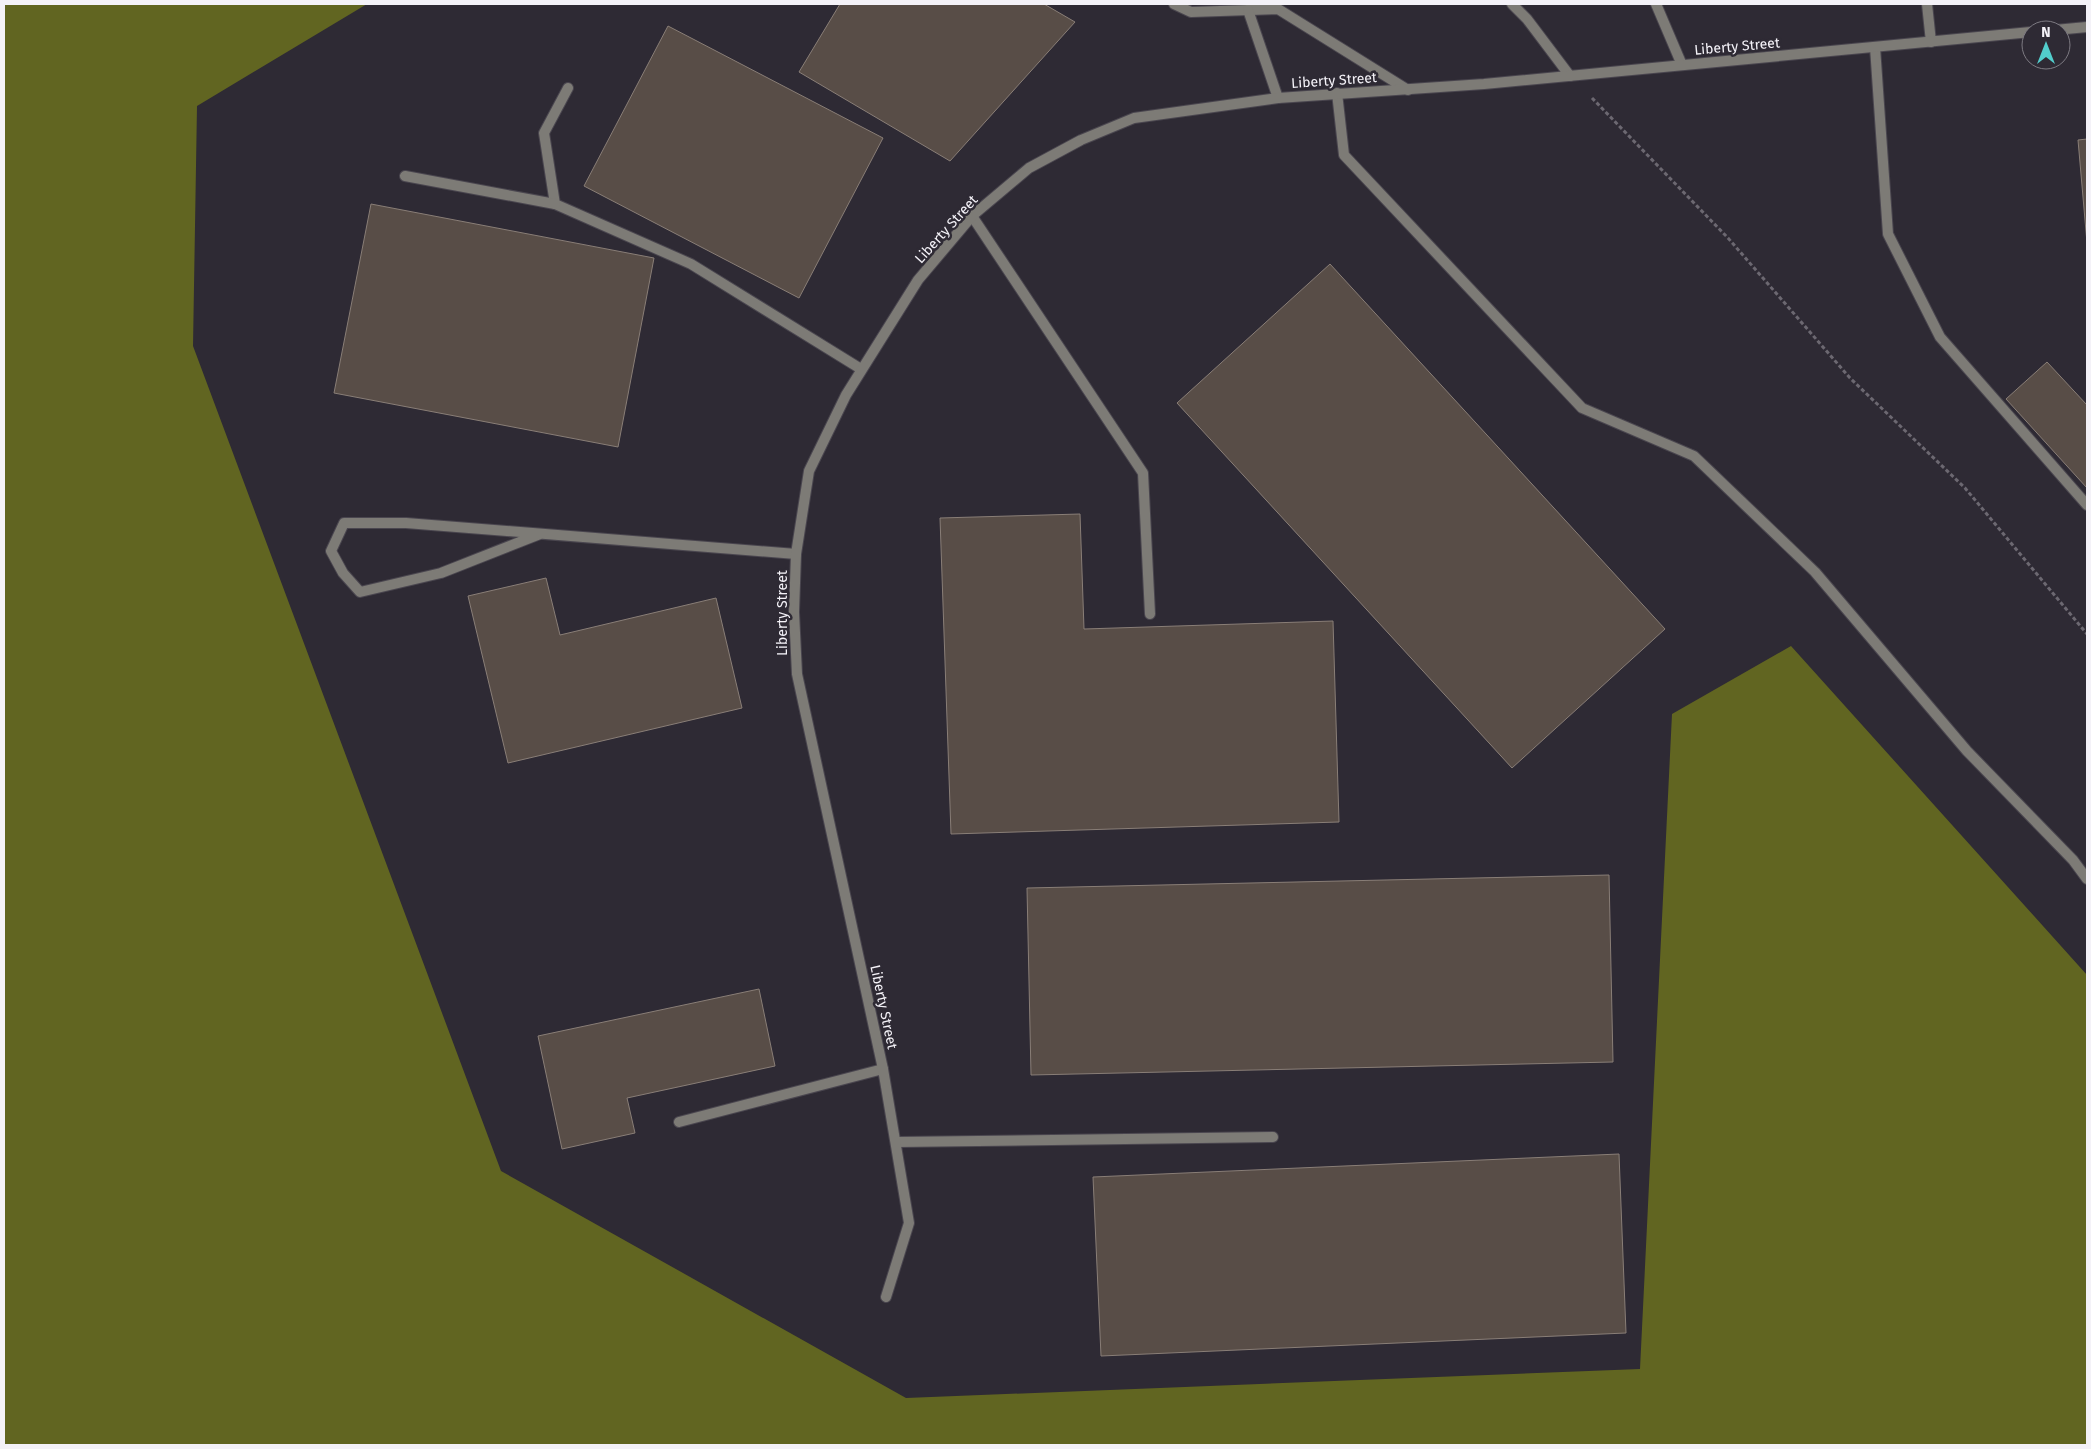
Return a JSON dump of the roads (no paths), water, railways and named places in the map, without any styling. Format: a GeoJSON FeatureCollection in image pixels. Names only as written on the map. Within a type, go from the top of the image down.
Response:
{"type":"FeatureCollection","features":[{"type":"Feature","properties":{"kind":"street"},"geometry":{"type":"LineString","coordinates":[[1174,4],[1191,12],[1278,9],[1408,90]]}},
{"type":"Feature","properties":{"kind":"street"},"geometry":{"type":"LineString","coordinates":[[1512,4],[1527,19],[1570,76]]}},
{"type":"Feature","properties":{"kind":"street"},"geometry":{"type":"LineString","coordinates":[[1656,4],[1682,65]]}},
{"type":"Feature","properties":{"kind":"street"},"geometry":{"type":"LineString","coordinates":[[1927,4],[1931,42]]}},
{"type":"Feature","properties":{"kind":"street"},"geometry":{"type":"LineString","coordinates":[[1248,10],[1278,98]]}},
{"type":"Feature","properties":{"kind":"street"},"geometry":{"type":"LineString","coordinates":[[2071,28],[2087,27]]}},
{"type":"Feature","properties":{"kind":"street","name":"Liberty Street"},"geometry":{"type":"LineString","coordinates":[[886,1297],[909,1223],[897,1142],[883,1069],[797,674],[794,612],[796,554],[809,471],[846,394],[918,280],[972,216],[1029,168],[1081,140],[1134,118],[1278,98],[1408,90],[1570,76],[2021,33]]}},
{"type":"Feature","properties":{"kind":"street"},"geometry":{"type":"LineString","coordinates":[[1875,47],[1888,234],[1940,338],[2087,505]]}},
{"type":"Feature","properties":{"kind":"street"},"geometry":{"type":"LineString","coordinates":[[555,204],[544,133],[568,88]]}},
{"type":"Feature","properties":{"kind":"street"},"geometry":{"type":"LineString","coordinates":[[1336,93],[1344,155],[1582,408],[1694,456],[1814,572],[1967,751],[2073,860],[2087,879]]}},
{"type":"Feature","properties":{"kind":"street"},"geometry":{"type":"LineString","coordinates":[[406,176],[555,204],[691,264],[861,369]]}},
{"type":"Feature","properties":{"kind":"street"},"geometry":{"type":"LineString","coordinates":[[972,216],[1143,473],[1150,614]]}},
{"type":"Feature","properties":{"kind":"street"},"geometry":{"type":"LineString","coordinates":[[540,534],[441,573],[360,592],[344,573],[331,551],[344,523],[406,523],[796,554]]}},
{"type":"Feature","properties":{"kind":"street"},"geometry":{"type":"LineString","coordinates":[[679,1122],[883,1069]]}},
{"type":"Feature","properties":{"kind":"street"},"geometry":{"type":"LineString","coordinates":[[897,1142],[1273,1137]]}}]}
